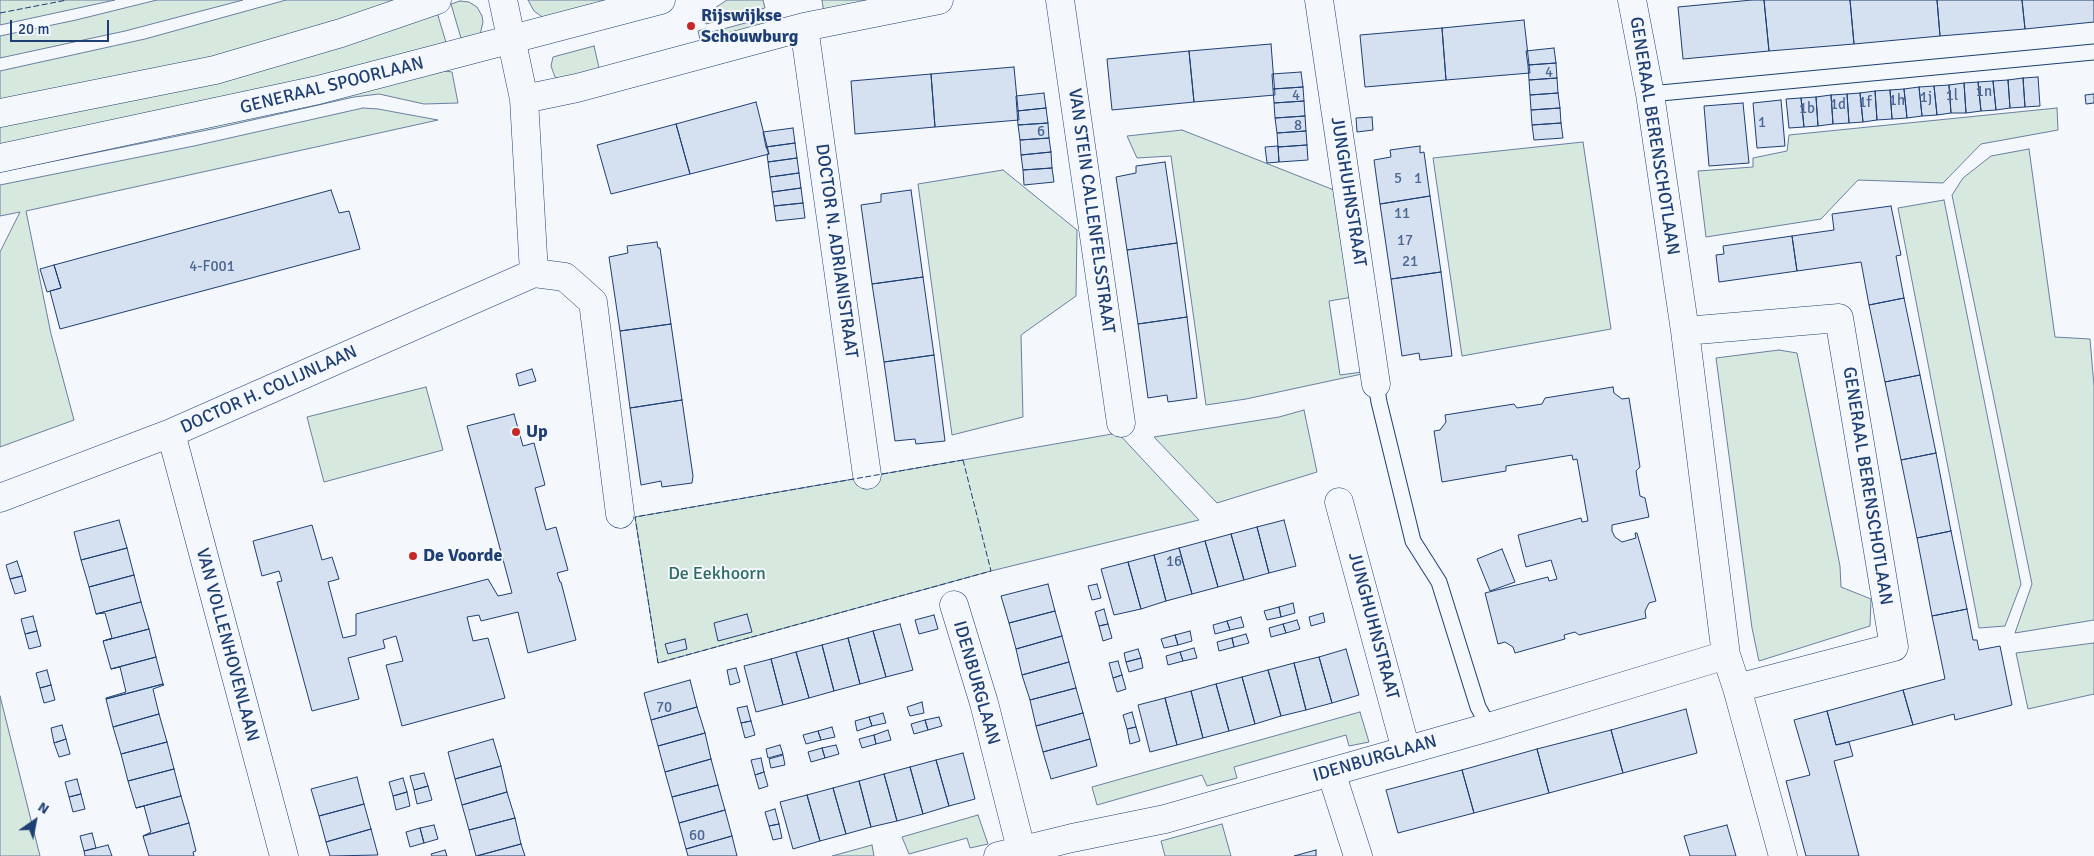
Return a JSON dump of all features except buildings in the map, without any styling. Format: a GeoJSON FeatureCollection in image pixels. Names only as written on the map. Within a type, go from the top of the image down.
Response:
{"type":"FeatureCollection","features":[{"type":"Feature","properties":{"kind":"street"},"geometry":{"type":"LineString","coordinates":[[0,114],[215,70],[341,33],[437,0]]}},
{"type":"Feature","properties":{"kind":"street"},"geometry":{"type":"LineString","coordinates":[[503,0],[524,99],[534,273],[566,277],[593,302],[620,514]]}},
{"type":"Feature","properties":{"kind":"street","name":"GENERAAL SPOORLAAN"},"geometry":{"type":"LineString","coordinates":[[0,158],[258,104],[375,76],[661,0]]}},
{"type":"Feature","properties":{"kind":"street"},"geometry":{"type":"LineString","coordinates":[[524,99],[576,88],[804,27],[939,0]]}},
{"type":"Feature","properties":{"kind":"street","name":"VAN STEIN CALLENFELSSTRAAT"},"geometry":{"type":"LineString","coordinates":[[1060,0],[1121,423]]}},
{"type":"Feature","properties":{"kind":"street","name":"JUNGHUHNSTRAAT"},"geometry":{"type":"LineString","coordinates":[[1319,0],[1376,384]]}},
{"type":"Feature","properties":{"kind":"street","name":"GENERAAL BERENSCHOTLAAN"},"geometry":{"type":"LineString","coordinates":[[1632,0],[1650,94],[1685,331],[1726,655],[1737,688],[1783,856]]}},
{"type":"Feature","properties":{"kind":"street","name":"DOCTOR N. ADRIANISTRAAT"},"geometry":{"type":"LineString","coordinates":[[804,27],[867,475]]}},
{"type":"Feature","properties":{"kind":"street","name":"DOCTOR H. COLIJNLAAN"},"geometry":{"type":"LineString","coordinates":[[0,498],[170,433],[534,273]]}},
{"type":"Feature","properties":{"kind":"street","name":"GENERAAL BERENSCHOTLAAN"},"geometry":{"type":"LineString","coordinates":[[1685,331],[1839,318],[1894,647],[1737,688]]}},
{"type":"Feature","properties":{"kind":"street","name":"VAN VOLLENHOVENLAAN"},"geometry":{"type":"LineString","coordinates":[[170,433],[284,856]]}},
{"type":"Feature","properties":{"kind":"street","name":"JUNGHUHNSTRAAT"},"geometry":{"type":"LineString","coordinates":[[1339,502],[1406,750]]}},
{"type":"Feature","properties":{"kind":"street","name":"IDENBURGLAAN"},"geometry":{"type":"LineString","coordinates":[[954,605],[984,703],[1009,853],[1074,847],[1165,819],[1489,727],[1726,655]]}},
{"type":"Feature","properties":{"kind":"street"},"geometry":{"type":"LineString","coordinates":[[1332,772],[1358,856]]}},
{"type":"Feature","properties":{"kind":"lane"},"geometry":{"type":"LineString","coordinates":[[1650,94],[2094,52]]}},
{"type":"Feature","properties":{"kind":"lane"},"geometry":{"type":"LineString","coordinates":[[1376,384],[1413,541],[1439,582],[1478,707],[1489,727]]}},
{"type":"Feature","properties":{"kind":"green space"},"geometry":{"type":"Polygon","coordinates":[[[0,0],[115,0],[0,25],[0,0]]]}},
{"type":"Feature","properties":{"kind":"green space"},"geometry":{"type":"Polygon","coordinates":[[[157,0],[243,0],[125,31],[0,58],[0,36],[157,0]]]}},
{"type":"Feature","properties":{"kind":"green space"},"geometry":{"type":"Polygon","coordinates":[[[286,0],[412,0],[305,36],[0,106],[0,71],[145,39],[286,0]]]}},
{"type":"Feature","properties":{"kind":"green space"},"geometry":{"type":"Polygon","coordinates":[[[528,0],[630,0],[545,19],[534,11],[528,0]]]}},
{"type":"Feature","properties":{"kind":"green space"},"geometry":{"type":"Polygon","coordinates":[[[727,0],[763,0],[765,8],[706,24],[704,15],[727,0]]]}},
{"type":"Feature","properties":{"kind":"green space"},"geometry":{"type":"Polygon","coordinates":[[[822,0],[887,0],[824,14],[822,0]]]}},
{"type":"Feature","properties":{"kind":"green space"},"geometry":{"type":"Polygon","coordinates":[[[460,1],[469,2],[477,7],[483,22],[480,35],[463,45],[451,4],[460,1]]]}},
{"type":"Feature","properties":{"kind":"green space"},"geometry":{"type":"Polygon","coordinates":[[[436,9],[448,49],[0,149],[0,123],[436,9]]]}},
{"type":"Feature","properties":{"kind":"green space"},"geometry":{"type":"Polygon","coordinates":[[[768,17],[770,24],[701,44],[698,31],[706,28],[708,33],[768,17]]]}},
{"type":"Feature","properties":{"kind":"green space"},"geometry":{"type":"Polygon","coordinates":[[[594,46],[600,72],[560,80],[555,77],[551,66],[553,57],[594,46]]]}},
{"type":"Feature","properties":{"kind":"green space"},"geometry":{"type":"Polygon","coordinates":[[[445,71],[452,72],[458,103],[424,104],[379,94],[354,97],[217,128],[0,172],[0,167],[445,71]]]}},
{"type":"Feature","properties":{"kind":"green space"},"geometry":{"type":"Polygon","coordinates":[[[363,108],[438,120],[26,211],[51,334],[74,420],[0,447],[0,252],[20,212],[0,216],[0,185],[194,146],[363,108]]]}},
{"type":"Feature","properties":{"kind":"green space"},"geometry":{"type":"Polygon","coordinates":[[[2057,108],[2058,130],[1981,144],[1943,183],[1858,180],[1821,219],[1706,237],[1698,171],[1753,167],[1753,158],[1787,151],[1789,135],[2057,108]]]}},
{"type":"Feature","properties":{"kind":"green space"},"geometry":{"type":"Polygon","coordinates":[[[1182,130],[1339,192],[1353,297],[1329,301],[1340,375],[1362,372],[1362,374],[1246,399],[1206,405],[1171,156],[1137,158],[1127,136],[1182,130]]]}},
{"type":"Feature","properties":{"kind":"green space"},"geometry":{"type":"Polygon","coordinates":[[[1583,142],[1611,329],[1462,356],[1433,158],[1583,142]]]}},
{"type":"Feature","properties":{"kind":"green space"},"geometry":{"type":"Polygon","coordinates":[[[2029,149],[2055,337],[2090,339],[2094,386],[2094,620],[2015,633],[2032,584],[1952,195],[1963,178],[1991,156],[2029,149]]]}},
{"type":"Feature","properties":{"kind":"green space"},"geometry":{"type":"Polygon","coordinates":[[[1003,170],[1077,230],[1076,296],[1021,335],[1023,417],[952,435],[918,184],[1003,170]]]}},
{"type":"Feature","properties":{"kind":"green space"},"geometry":{"type":"Polygon","coordinates":[[[1944,200],[2021,584],[2005,626],[1979,628],[1898,208],[1944,200]]]}},
{"type":"Feature","properties":{"kind":"green space"},"geometry":{"type":"Polygon","coordinates":[[[1779,350],[1797,353],[1840,566],[1841,587],[1871,599],[1870,626],[1759,661],[1752,628],[1716,358],[1779,350]]]}},
{"type":"Feature","properties":{"kind":"green space"},"geometry":{"type":"Polygon","coordinates":[[[426,387],[443,450],[324,482],[307,417],[426,387]]]}},
{"type":"Feature","properties":{"kind":"green space"},"geometry":{"type":"Polygon","coordinates":[[[1304,410],[1317,472],[1217,503],[1154,437],[1279,417],[1304,410]]]}},
{"type":"Feature","properties":{"kind":"green space","name":"De Eekhoorn"},"geometry":{"type":"Polygon","coordinates":[[[1118,433],[1199,520],[991,571],[658,663],[635,517],[1118,433]]]}},
{"type":"Feature","properties":{"kind":"green space"},"geometry":{"type":"Polygon","coordinates":[[[2094,643],[2094,694],[2028,709],[2016,653],[2094,643]]]}},
{"type":"Feature","properties":{"kind":"green space"},"geometry":{"type":"Polygon","coordinates":[[[0,696],[40,856],[0,856],[0,696]]]}},
{"type":"Feature","properties":{"kind":"green space"},"geometry":{"type":"Polygon","coordinates":[[[1360,712],[1369,742],[1349,746],[1346,735],[1234,767],[1237,778],[1207,786],[1202,775],[1097,805],[1092,787],[1360,712]]]}},
{"type":"Feature","properties":{"kind":"green space"},"geometry":{"type":"Polygon","coordinates":[[[978,815],[988,844],[970,848],[967,838],[909,854],[902,837],[978,815]]]}},
{"type":"Feature","properties":{"kind":"green space"},"geometry":{"type":"Polygon","coordinates":[[[1222,824],[1231,856],[1165,856],[1161,841],[1222,824]]]}},
{"type":"Feature","properties":{"kind":"green space"},"geometry":{"type":"Polygon","coordinates":[[[872,845],[874,856],[832,856],[872,845]]]}},
{"type":"Feature","properties":{"kind":"fence"},"geometry":{"type":"LineString","coordinates":[[0,13],[67,0]]}},
{"type":"Feature","properties":{"kind":"fence"},"geometry":{"type":"LineString","coordinates":[[963,460],[991,571],[658,663],[635,517],[963,460]]}},
{"type":"Feature","properties":{"kind":"place","name":"Rijswijkse Schouwburg"},"geometry":{"type":"Point","coordinates":[691,26]}},
{"type":"Feature","properties":{"kind":"place","name":"Up"},"geometry":{"type":"Point","coordinates":[516,432]}},
{"type":"Feature","properties":{"kind":"place","name":"De Voorde"},"geometry":{"type":"Point","coordinates":[413,556]}}]}
